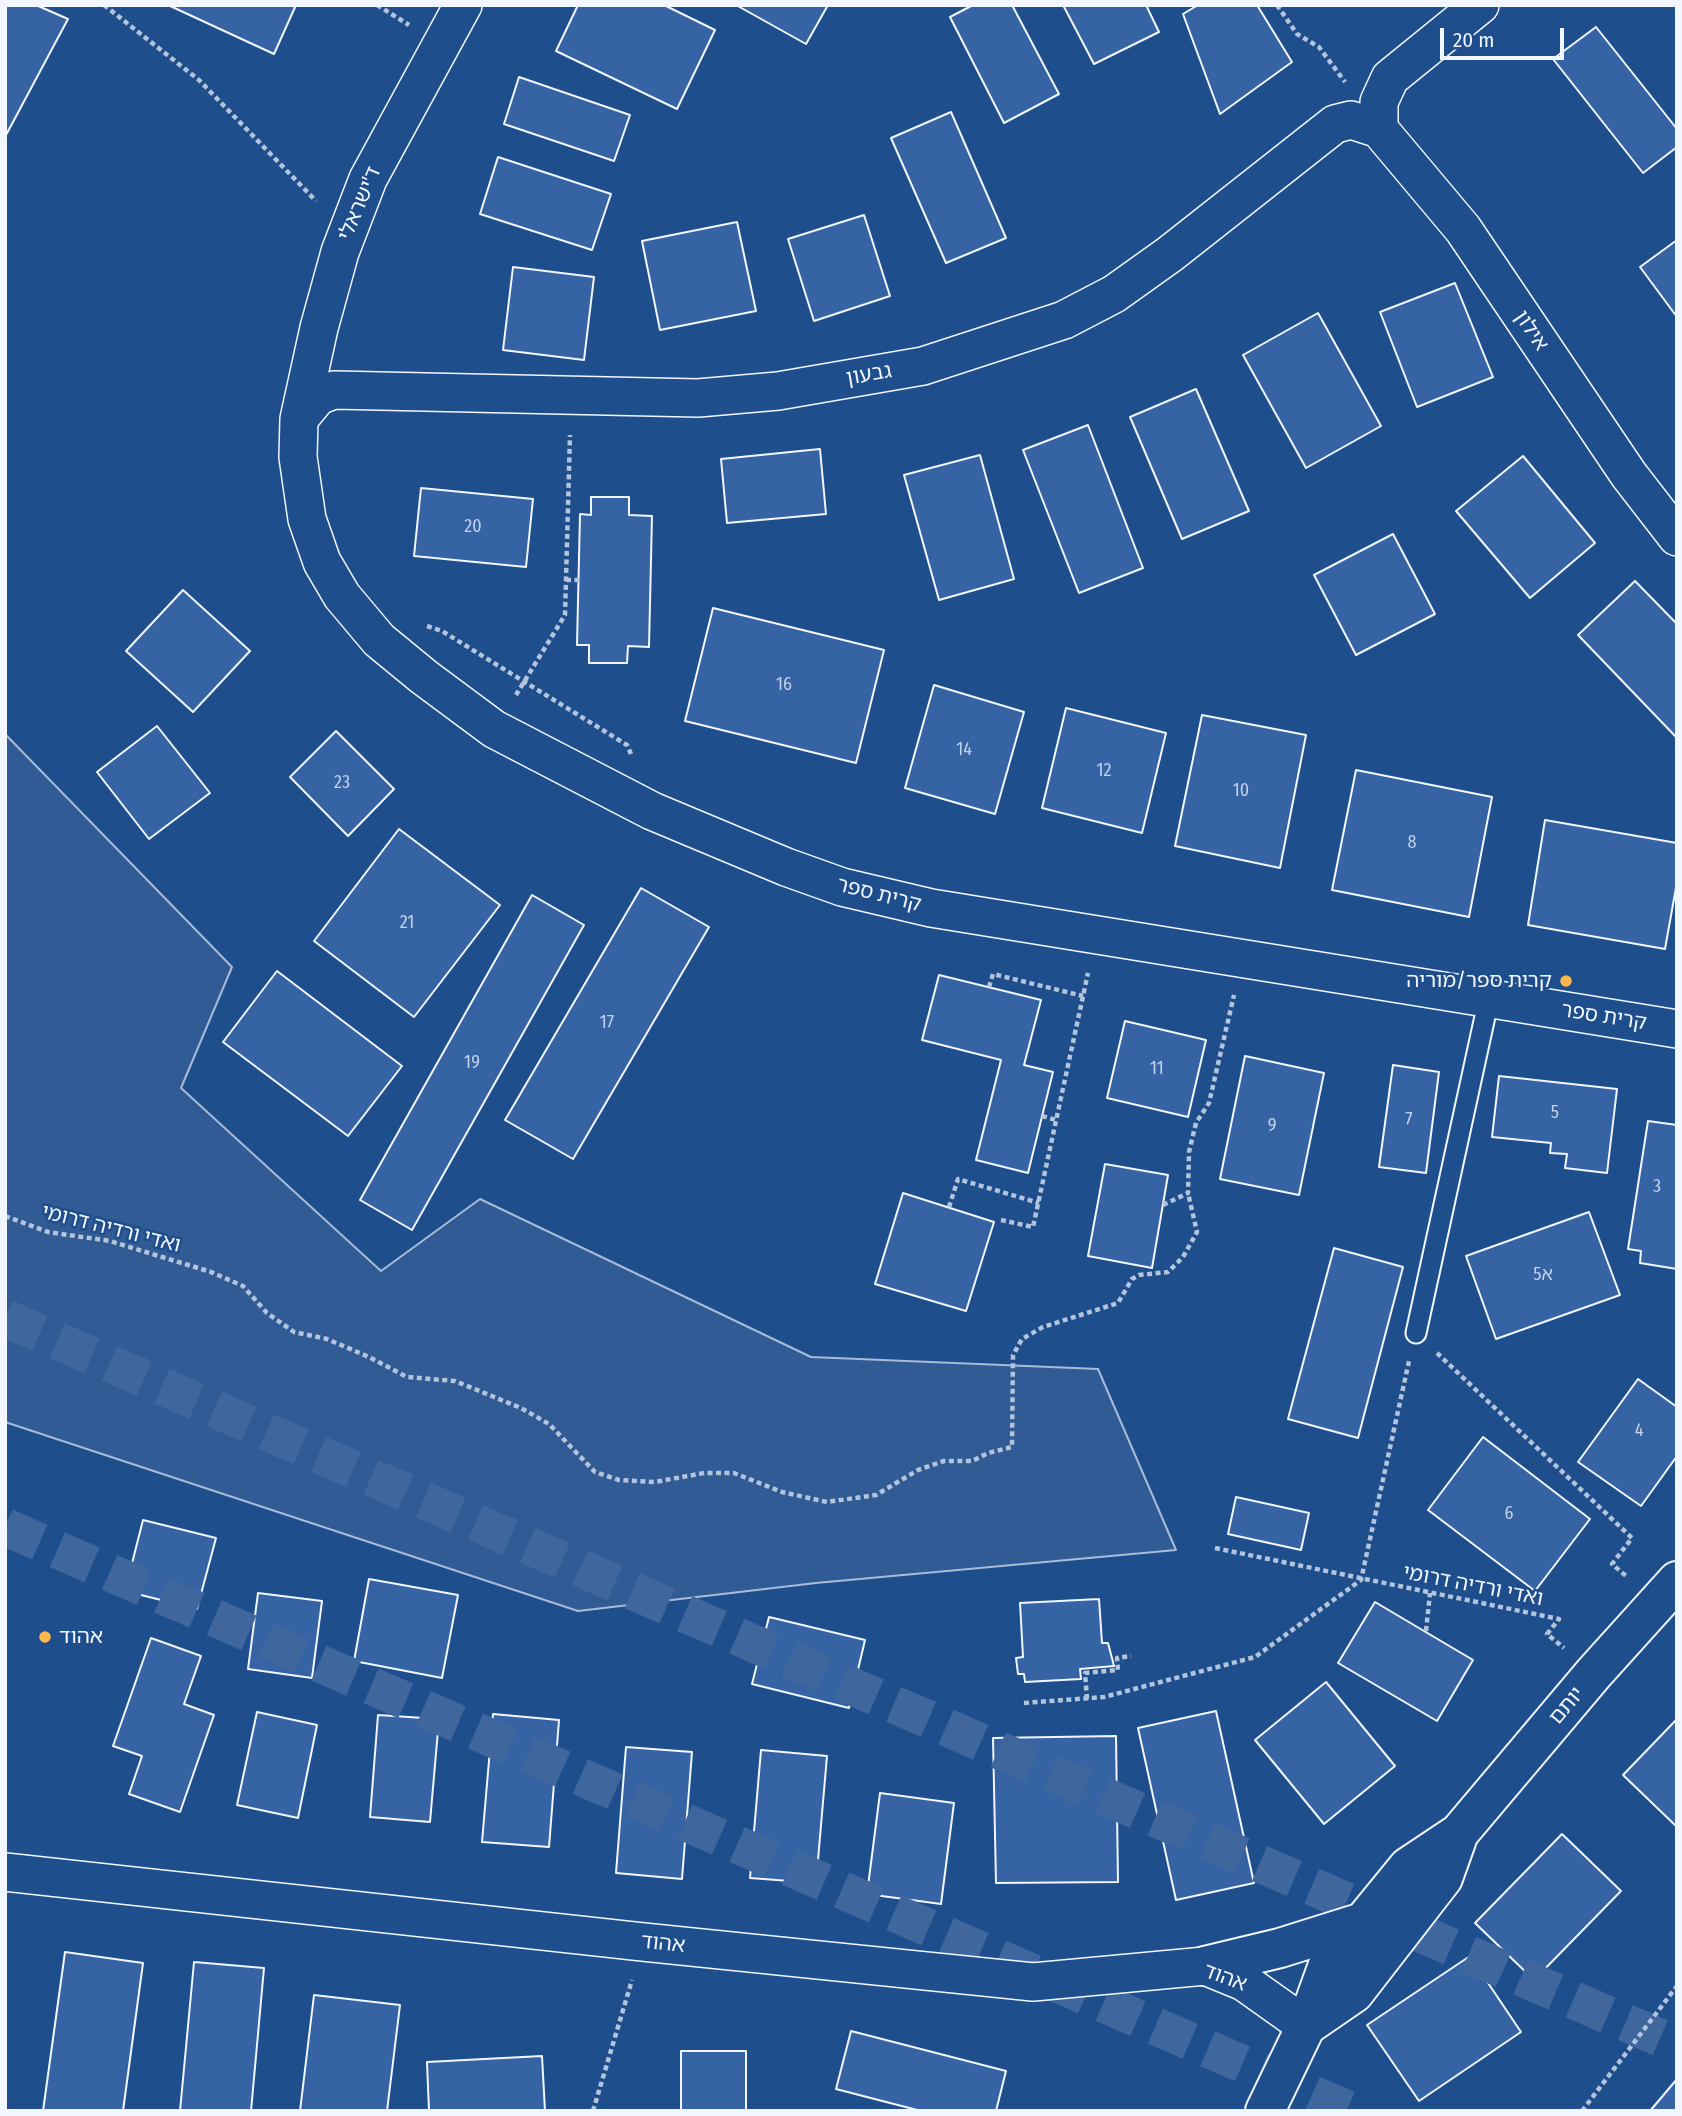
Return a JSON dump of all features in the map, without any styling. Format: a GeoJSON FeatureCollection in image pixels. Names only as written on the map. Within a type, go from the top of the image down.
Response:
{"type":"FeatureCollection","features":[{"type":"Feature","properties":{"kind":"street","name":"ד'ישראלי"},"geometry":{"type":"LineString","coordinates":[[299,419],[319,328],[347,233],[368,179],[463,5]]}},
{"type":"Feature","properties":{"kind":"street"},"geometry":{"type":"LineString","coordinates":[[1379,129],[1379,102],[1390,78],[1480,5]]}},
{"type":"Feature","properties":{"kind":"street","name":"גבעון"},"geometry":{"type":"LineString","coordinates":[[299,419],[318,396],[334,390],[698,398],[778,391],[923,366],[1064,320],[1114,294],[1335,124],[1351,120],[1379,129]]}},
{"type":"Feature","properties":{"kind":"street","name":"אילון"},"geometry":{"type":"LineString","coordinates":[[1379,129],[1463,229],[1629,475],[1677,537]]}},
{"type":"Feature","properties":{"kind":"street","name":"קרית ספר"},"geometry":{"type":"LineString","coordinates":[[299,419],[298,457],[307,519],[323,562],[342,596],[379,640],[494,729],[652,810],[786,867],[842,887],[931,908],[1677,1029]]}},
{"type":"Feature","properties":{"kind":"street","name":"יותם"},"geometry":{"type":"LineString","coordinates":[[1265,2111],[1306,2025],[1328,1965],[1408,1867],[1459,1833],[1594,1673],[1677,1581]]}},
{"type":"Feature","properties":{"kind":"street","name":"יותם"},"geometry":{"type":"LineString","coordinates":[[1306,2025],[1354,1993],[1443,1878],[1459,1833]]}},
{"type":"Feature","properties":{"kind":"street","name":"אהוד"},"geometry":{"type":"LineString","coordinates":[[5,1872],[1033,1982],[1205,1966],[1244,1982],[1306,2025]]}},
{"type":"Feature","properties":{"kind":"street"},"geometry":{"type":"LineString","coordinates":[[1205,1966],[1280,1948],[1363,1922]]}},
{"type":"Feature","properties":{"kind":"lane"},"geometry":{"type":"LineString","coordinates":[[1416,1333],[1489,998]]}},
{"type":"Feature","properties":{"kind":"path"},"geometry":{"type":"LineString","coordinates":[[104,5],[199,80],[347,233]]}},
{"type":"Feature","properties":{"kind":"path"},"geometry":{"type":"LineString","coordinates":[[1277,5],[1297,34],[1319,47],[1379,129]]}},
{"type":"Feature","properties":{"kind":"path"},"geometry":{"type":"LineString","coordinates":[[523,685],[565,615],[570,395]]}},
{"type":"Feature","properties":{"kind":"path"},"geometry":{"type":"LineString","coordinates":[[566,580],[579,580]]}},
{"type":"Feature","properties":{"kind":"path"},"geometry":{"type":"LineString","coordinates":[[417,622],[442,631],[523,685],[627,745],[652,810]]}},
{"type":"Feature","properties":{"kind":"path"},"geometry":{"type":"LineString","coordinates":[[1163,1205],[1188,1193],[1189,1152],[1196,1123],[1209,1103],[1218,1073],[1242,958]]}},
{"type":"Feature","properties":{"kind":"path"},"geometry":{"type":"LineString","coordinates":[[989,987],[993,974],[1083,996]]}},
{"type":"Feature","properties":{"kind":"path"},"geometry":{"type":"LineString","coordinates":[[1001,1220],[1033,1227],[1085,983]]}},
{"type":"Feature","properties":{"kind":"path"},"geometry":{"type":"LineString","coordinates":[[1042,1116],[1056,1120]]}},
{"type":"Feature","properties":{"kind":"path"},"geometry":{"type":"LineString","coordinates":[[949,1207],[958,1180],[1039,1203]]}},
{"type":"Feature","properties":{"kind":"path","name":"ואדי ורדיה דרומי"},"geometry":{"type":"LineString","coordinates":[[5,1216],[48,1232],[110,1241],[211,1272],[243,1286],[267,1313],[294,1332],[327,1339],[407,1377],[455,1381],[521,1408],[549,1424],[595,1472],[619,1480],[655,1482],[704,1473],[734,1473],[782,1492],[827,1502],[876,1495],[918,1470],[943,1461],[972,1461],[988,1452],[1012,1447],[1013,1354],[1022,1339],[1043,1327],[1118,1303],[1132,1279],[1139,1275],[1168,1272],[1183,1257],[1197,1232],[1188,1193]]}},
{"type":"Feature","properties":{"kind":"path"},"geometry":{"type":"LineString","coordinates":[[1416,1333],[1632,1538],[1612,1564]]}},
{"type":"Feature","properties":{"kind":"path"},"geometry":{"type":"LineString","coordinates":[[1024,1703],[1104,1697],[1255,1657],[1361,1580],[1416,1333]]}},
{"type":"Feature","properties":{"kind":"path","name":"ואדי ורדיה דרומי"},"geometry":{"type":"LineString","coordinates":[[1215,1548],[1559,1619],[1547,1634]]}},
{"type":"Feature","properties":{"kind":"path"},"geometry":{"type":"LineString","coordinates":[[1426,1632],[1430,1593]]}},
{"type":"Feature","properties":{"kind":"path"},"geometry":{"type":"LineString","coordinates":[[1087,1699],[1085,1673],[1118,1670],[1116,1658],[1131,1656]]}},
{"type":"Feature","properties":{"kind":"path"},"geometry":{"type":"LineString","coordinates":[[593,2111],[643,1942]]}},
{"type":"Feature","properties":{"kind":"path"},"geometry":{"type":"LineString","coordinates":[[1582,2111],[1677,1986]]}},
{"type":"Feature","properties":{"kind":"shaded area"},"geometry":{"type":"Polygon","coordinates":[[[5,734],[232,967],[181,1088],[381,1271],[480,1199],[811,1357],[1098,1369],[1176,1550],[816,1583],[578,1611],[5,1422],[5,734]]]}},
{"type":"Feature","properties":{"kind":"building"},"geometry":{"type":"Polygon","coordinates":[[[5,5],[36,5],[68,19],[5,137],[5,5]]]}},
{"type":"Feature","properties":{"kind":"building"},"geometry":{"type":"Polygon","coordinates":[[[168,5],[296,5],[274,54],[168,5]]]}},
{"type":"Feature","properties":{"kind":"building"},"geometry":{"type":"Polygon","coordinates":[[[578,5],[664,5],[715,30],[677,109],[556,51],[578,5]]]}},
{"type":"Feature","properties":{"kind":"building"},"geometry":{"type":"Polygon","coordinates":[[[736,5],[828,5],[806,44],[736,5]]]}},
{"type":"Feature","properties":{"kind":"building"},"geometry":{"type":"Polygon","coordinates":[[[973,5],[1012,5],[1059,94],[1004,123],[950,17],[973,5]]]}},
{"type":"Feature","properties":{"kind":"building"},"geometry":{"type":"Polygon","coordinates":[[[1063,5],[1146,5],[1159,32],[1094,64],[1063,5]]]}},
{"type":"Feature","properties":{"kind":"building"},"geometry":{"type":"Polygon","coordinates":[[[1198,5],[1257,5],[1292,62],[1220,114],[1183,14],[1198,5]]]}},
{"type":"Feature","properties":{"kind":"building"},"geometry":{"type":"Polygon","coordinates":[[[1596,27],[1677,129],[1677,147],[1643,173],[1553,59],[1596,27]]]}},
{"type":"Feature","properties":{"kind":"building"},"geometry":{"type":"Polygon","coordinates":[[[519,77],[630,115],[614,161],[504,124],[519,77]]]}},
{"type":"Feature","properties":{"kind":"building"},"geometry":{"type":"Polygon","coordinates":[[[951,112],[1006,238],[946,263],[891,138],[951,112]]]}},
{"type":"Feature","properties":{"kind":"building"},"geometry":{"type":"Polygon","coordinates":[[[498,157],[611,194],[592,250],[480,214],[498,157]]]}},
{"type":"Feature","properties":{"kind":"building"},"geometry":{"type":"Polygon","coordinates":[[[864,215],[890,296],[814,321],[788,239],[864,215]]]}},
{"type":"Feature","properties":{"kind":"building"},"geometry":{"type":"Polygon","coordinates":[[[737,222],[756,311],[660,330],[642,241],[737,222]]]}},
{"type":"Feature","properties":{"kind":"building"},"geometry":{"type":"Polygon","coordinates":[[[1677,240],[1677,317],[1640,267],[1677,240]]]}},
{"type":"Feature","properties":{"kind":"building"},"geometry":{"type":"Polygon","coordinates":[[[513,267],[594,277],[584,360],[503,350],[513,267]]]}},
{"type":"Feature","properties":{"kind":"building"},"geometry":{"type":"Polygon","coordinates":[[[1455,283],[1493,377],[1417,407],[1380,312],[1455,283]]]}},
{"type":"Feature","properties":{"kind":"building"},"geometry":{"type":"Polygon","coordinates":[[[1318,313],[1381,426],[1306,468],[1243,355],[1318,313]]]}},
{"type":"Feature","properties":{"kind":"building"},"geometry":{"type":"Polygon","coordinates":[[[1196,389],[1249,511],[1182,539],[1130,417],[1196,389]]]}},
{"type":"Feature","properties":{"kind":"building"},"geometry":{"type":"Polygon","coordinates":[[[1088,425],[1143,568],[1079,593],[1023,450],[1088,425]]]}},
{"type":"Feature","properties":{"kind":"building"},"geometry":{"type":"Polygon","coordinates":[[[820,449],[826,514],[727,523],[721,459],[820,449]]]}},
{"type":"Feature","properties":{"kind":"building"},"geometry":{"type":"Polygon","coordinates":[[[980,455],[1014,579],[939,600],[904,475],[980,455]]]}},
{"type":"Feature","properties":{"kind":"building"},"geometry":{"type":"Polygon","coordinates":[[[1523,456],[1595,543],[1530,598],[1456,511],[1523,456]]]}},
{"type":"Feature","properties":{"kind":"building"},"geometry":{"type":"Polygon","coordinates":[[[421,488],[533,499],[526,567],[414,556],[421,488]]]}},
{"type":"Feature","properties":{"kind":"building"},"geometry":{"type":"Polygon","coordinates":[[[591,497],[629,497],[629,515],[652,516],[649,647],[628,646],[627,663],[589,663],[589,645],[577,645],[580,514],[591,515],[591,497]]]}},
{"type":"Feature","properties":{"kind":"building"},"geometry":{"type":"Polygon","coordinates":[[[1393,534],[1435,614],[1356,655],[1314,575],[1393,534]]]}},
{"type":"Feature","properties":{"kind":"building"},"geometry":{"type":"Polygon","coordinates":[[[1635,581],[1677,624],[1677,738],[1578,635],[1635,581]]]}},
{"type":"Feature","properties":{"kind":"building"},"geometry":{"type":"Polygon","coordinates":[[[183,590],[250,651],[193,712],[126,651],[183,590]]]}},
{"type":"Feature","properties":{"kind":"building"},"geometry":{"type":"Polygon","coordinates":[[[713,608],[884,650],[856,763],[685,721],[713,608]]]}},
{"type":"Feature","properties":{"kind":"building"},"geometry":{"type":"Polygon","coordinates":[[[934,685],[1024,712],[995,814],[905,788],[934,685]]]}},
{"type":"Feature","properties":{"kind":"building"},"geometry":{"type":"Polygon","coordinates":[[[1066,708],[1166,733],[1142,833],[1042,808],[1066,708]]]}},
{"type":"Feature","properties":{"kind":"building"},"geometry":{"type":"Polygon","coordinates":[[[1202,715],[1306,735],[1280,868],[1175,846],[1202,715]]]}},
{"type":"Feature","properties":{"kind":"building"},"geometry":{"type":"Polygon","coordinates":[[[157,726],[210,793],[149,839],[97,772],[157,726]]]}},
{"type":"Feature","properties":{"kind":"building"},"geometry":{"type":"Polygon","coordinates":[[[336,731],[394,789],[348,836],[290,777],[336,731]]]}},
{"type":"Feature","properties":{"kind":"building"},"geometry":{"type":"Polygon","coordinates":[[[1356,770],[1492,797],[1469,917],[1332,890],[1356,770]]]}},
{"type":"Feature","properties":{"kind":"building"},"geometry":{"type":"Polygon","coordinates":[[[1545,820],[1677,843],[1677,882],[1665,949],[1528,925],[1545,820]]]}},
{"type":"Feature","properties":{"kind":"building"},"geometry":{"type":"Polygon","coordinates":[[[399,829],[500,905],[414,1017],[314,941],[399,829]]]}},
{"type":"Feature","properties":{"kind":"building"},"geometry":{"type":"Polygon","coordinates":[[[641,888],[709,927],[573,1159],[505,1120],[641,888]]]}},
{"type":"Feature","properties":{"kind":"building"},"geometry":{"type":"Polygon","coordinates":[[[532,895],[584,925],[412,1230],[360,1200],[532,895]]]}},
{"type":"Feature","properties":{"kind":"building"},"geometry":{"type":"Polygon","coordinates":[[[277,971],[402,1066],[348,1136],[223,1042],[277,971]]]}},
{"type":"Feature","properties":{"kind":"building"},"geometry":{"type":"Polygon","coordinates":[[[939,975],[1041,1000],[1024,1065],[1053,1072],[1028,1173],[976,1160],[1001,1060],[922,1040],[939,975]]]}},
{"type":"Feature","properties":{"kind":"building"},"geometry":{"type":"Polygon","coordinates":[[[1125,1021],[1206,1040],[1188,1117],[1107,1098],[1125,1021]]]}},
{"type":"Feature","properties":{"kind":"building"},"geometry":{"type":"Polygon","coordinates":[[[1245,1056],[1324,1073],[1299,1195],[1220,1179],[1245,1056]]]}},
{"type":"Feature","properties":{"kind":"building"},"geometry":{"type":"Polygon","coordinates":[[[1393,1065],[1439,1072],[1426,1173],[1379,1167],[1393,1065]]]}},
{"type":"Feature","properties":{"kind":"building"},"geometry":{"type":"Polygon","coordinates":[[[1499,1076],[1617,1089],[1607,1173],[1565,1168],[1567,1154],[1550,1153],[1551,1143],[1492,1137],[1499,1076]]]}},
{"type":"Feature","properties":{"kind":"building"},"geometry":{"type":"Polygon","coordinates":[[[1648,1121],[1677,1125],[1677,1269],[1640,1263],[1641,1251],[1628,1249],[1648,1121]]]}},
{"type":"Feature","properties":{"kind":"building"},"geometry":{"type":"Polygon","coordinates":[[[1105,1164],[1168,1175],[1152,1268],[1088,1256],[1105,1164]]]}},
{"type":"Feature","properties":{"kind":"building"},"geometry":{"type":"Polygon","coordinates":[[[903,1193],[994,1222],[966,1311],[875,1284],[903,1193]]]}},
{"type":"Feature","properties":{"kind":"building"},"geometry":{"type":"Polygon","coordinates":[[[1589,1212],[1620,1295],[1496,1339],[1466,1256],[1589,1212]]]}},
{"type":"Feature","properties":{"kind":"building"},"geometry":{"type":"Polygon","coordinates":[[[1334,1248],[1403,1267],[1358,1438],[1288,1419],[1334,1248]]]}},
{"type":"Feature","properties":{"kind":"building"},"geometry":{"type":"Polygon","coordinates":[[[1638,1379],[1677,1407],[1677,1456],[1641,1506],[1578,1462],[1638,1379]]]}},
{"type":"Feature","properties":{"kind":"building"},"geometry":{"type":"Polygon","coordinates":[[[1483,1437],[1590,1519],[1535,1591],[1428,1510],[1483,1437]]]}},
{"type":"Feature","properties":{"kind":"building"},"geometry":{"type":"Polygon","coordinates":[[[1236,1497],[1309,1513],[1301,1550],[1228,1534],[1236,1497]]]}},
{"type":"Feature","properties":{"kind":"building"},"geometry":{"type":"Polygon","coordinates":[[[143,1520],[216,1538],[197,1609],[125,1591],[143,1520]]]}},
{"type":"Feature","properties":{"kind":"building"},"geometry":{"type":"Polygon","coordinates":[[[369,1579],[458,1595],[442,1678],[354,1661],[369,1579]]]}},
{"type":"Feature","properties":{"kind":"building"},"geometry":{"type":"Polygon","coordinates":[[[258,1593],[322,1601],[312,1678],[248,1669],[258,1593]]]}},
{"type":"Feature","properties":{"kind":"building"},"geometry":{"type":"Polygon","coordinates":[[[1099,1599],[1102,1643],[1108,1643],[1114,1666],[1080,1669],[1081,1679],[1025,1682],[1024,1674],[1018,1674],[1016,1658],[1023,1657],[1020,1603],[1099,1599]]]}},
{"type":"Feature","properties":{"kind":"building"},"geometry":{"type":"Polygon","coordinates":[[[1375,1602],[1473,1660],[1437,1721],[1338,1663],[1375,1602]]]}},
{"type":"Feature","properties":{"kind":"building"},"geometry":{"type":"Polygon","coordinates":[[[769,1617],[865,1640],[849,1708],[752,1684],[769,1617]]]}},
{"type":"Feature","properties":{"kind":"building"},"geometry":{"type":"Polygon","coordinates":[[[151,1638],[201,1656],[184,1704],[214,1715],[180,1812],[129,1794],[142,1756],[113,1746],[151,1638]]]}},
{"type":"Feature","properties":{"kind":"building"},"geometry":{"type":"Polygon","coordinates":[[[1326,1682],[1395,1766],[1324,1824],[1255,1740],[1326,1682]]]}},
{"type":"Feature","properties":{"kind":"building"},"geometry":{"type":"Polygon","coordinates":[[[1216,1711],[1254,1883],[1176,1900],[1138,1728],[1216,1711]]]}},
{"type":"Feature","properties":{"kind":"building"},"geometry":{"type":"Polygon","coordinates":[[[257,1712],[317,1725],[298,1818],[237,1805],[257,1712]]]}},
{"type":"Feature","properties":{"kind":"building"},"geometry":{"type":"Polygon","coordinates":[[[493,1714],[559,1720],[549,1847],[482,1842],[493,1714]]]}},
{"type":"Feature","properties":{"kind":"building"},"geometry":{"type":"Polygon","coordinates":[[[378,1715],[439,1719],[430,1822],[370,1817],[378,1715]]]}},
{"type":"Feature","properties":{"kind":"building"},"geometry":{"type":"Polygon","coordinates":[[[1677,1719],[1677,1827],[1623,1775],[1677,1719]]]}},
{"type":"Feature","properties":{"kind":"building"},"geometry":{"type":"Polygon","coordinates":[[[1116,1736],[1118,1882],[996,1883],[993,1738],[1116,1736]]]}},
{"type":"Feature","properties":{"kind":"building"},"geometry":{"type":"Polygon","coordinates":[[[626,1747],[692,1752],[682,1879],[616,1873],[626,1747]]]}},
{"type":"Feature","properties":{"kind":"building"},"geometry":{"type":"Polygon","coordinates":[[[761,1750],[827,1756],[816,1883],[750,1878],[761,1750]]]}},
{"type":"Feature","properties":{"kind":"building"},"geometry":{"type":"Polygon","coordinates":[[[880,1793],[954,1803],[941,1904],[867,1894],[880,1793]]]}},
{"type":"Feature","properties":{"kind":"building"},"geometry":{"type":"Polygon","coordinates":[[[1562,1834],[1621,1891],[1534,1980],[1475,1923],[1562,1834]]]}},
{"type":"Feature","properties":{"kind":"building"},"geometry":{"type":"Polygon","coordinates":[[[65,1952],[143,1963],[123,2111],[43,2111],[65,1952]]]}},
{"type":"Feature","properties":{"kind":"building"},"geometry":{"type":"Polygon","coordinates":[[[1470,1956],[1521,2032],[1419,2101],[1367,2025],[1470,1956]]]}},
{"type":"Feature","properties":{"kind":"building"},"geometry":{"type":"Polygon","coordinates":[[[194,1962],[264,1968],[251,2111],[180,2111],[194,1962]]]}},
{"type":"Feature","properties":{"kind":"building"},"geometry":{"type":"Polygon","coordinates":[[[314,1995],[400,2005],[387,2111],[300,2111],[314,1995]]]}},
{"type":"Feature","properties":{"kind":"building"},"geometry":{"type":"Polygon","coordinates":[[[851,2031],[1006,2071],[996,2111],[921,2111],[836,2089],[851,2031]]]}},
{"type":"Feature","properties":{"kind":"building"},"geometry":{"type":"Polygon","coordinates":[[[681,2051],[746,2051],[746,2111],[681,2111],[681,2051]]]}},
{"type":"Feature","properties":{"kind":"building"},"geometry":{"type":"Polygon","coordinates":[[[542,2056],[545,2111],[429,2111],[427,2062],[542,2056]]]}},
{"type":"Feature","properties":{"kind":"building"},"geometry":{"type":"Polygon","coordinates":[[[1677,2079],[1677,2111],[1650,2111],[1677,2079]]]}},
{"type":"Feature","properties":{"kind":"tunnel"},"geometry":{"type":"LineString","coordinates":[[5,1318],[1677,2045]]}},
{"type":"Feature","properties":{"kind":"tunnel"},"geometry":{"type":"LineString","coordinates":[[5,1527],[1351,2111]]}},
{"type":"Feature","properties":{"kind":"place","name":"קרית ספר/מוריה"},"geometry":{"type":"Point","coordinates":[1566,981]}},
{"type":"Feature","properties":{"kind":"place","name":"אהוד"},"geometry":{"type":"Point","coordinates":[45,1637]}}]}
